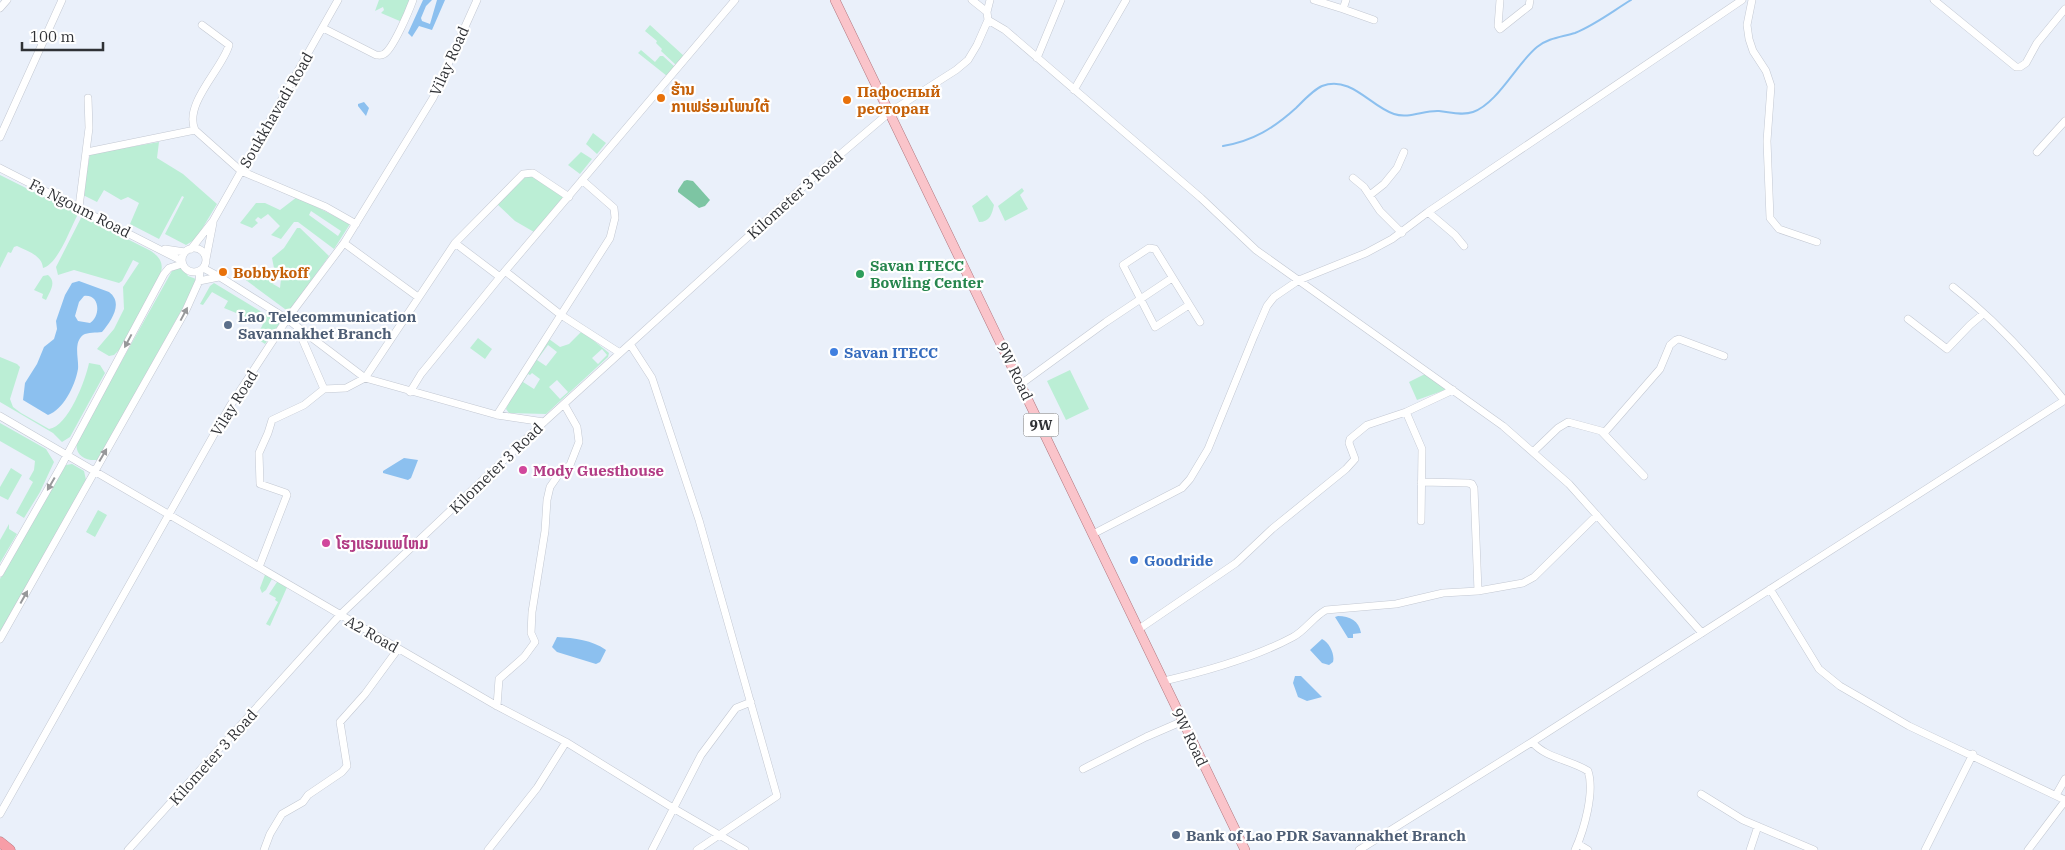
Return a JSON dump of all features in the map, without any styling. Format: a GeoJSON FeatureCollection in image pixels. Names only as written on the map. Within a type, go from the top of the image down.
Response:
{"type":"FeatureCollection","features":[{"type":"Feature","properties":{"kind":"highway"},"geometry":{"type":"LineString","coordinates":[[0,842],[10,850]]}},
{"type":"Feature","properties":{"kind":"main road","name":"9W Road"},"geometry":{"type":"LineString","coordinates":[[835,1],[890,112],[965,273],[989,316],[1245,850]]}},
{"type":"Feature","properties":{"kind":"street"},"geometry":{"type":"LineString","coordinates":[[0,8],[7,0]]}},
{"type":"Feature","properties":{"kind":"street"},"geometry":{"type":"LineString","coordinates":[[0,137],[62,0]]}},
{"type":"Feature","properties":{"kind":"street","name":"Soukkhavadi Road"},"geometry":{"type":"LineString","coordinates":[[182,262],[188,250],[213,220],[338,0]]}},
{"type":"Feature","properties":{"kind":"street"},"geometry":{"type":"LineString","coordinates":[[323,28],[380,56],[390,46],[414,0]]}},
{"type":"Feature","properties":{"kind":"street","name":"Vilay Road"},"geometry":{"type":"LineString","coordinates":[[0,814],[230,406],[287,319],[344,243],[433,98],[477,0]]}},
{"type":"Feature","properties":{"kind":"street"},"geometry":{"type":"LineString","coordinates":[[410,392],[421,374],[502,274],[735,0]]}},
{"type":"Feature","properties":{"kind":"street"},"geometry":{"type":"LineString","coordinates":[[972,0],[986,12]]}},
{"type":"Feature","properties":{"kind":"street"},"geometry":{"type":"LineString","coordinates":[[990,0],[986,12],[988,20],[1005,30],[1201,198],[1256,250],[1503,426],[1534,451],[1597,515],[1702,633]]}},
{"type":"Feature","properties":{"kind":"street"},"geometry":{"type":"LineString","coordinates":[[1037,58],[1061,0]]}},
{"type":"Feature","properties":{"kind":"street"},"geometry":{"type":"LineString","coordinates":[[1074,90],[1126,0]]}},
{"type":"Feature","properties":{"kind":"street"},"geometry":{"type":"LineString","coordinates":[[1314,0],[1374,20]]}},
{"type":"Feature","properties":{"kind":"street"},"geometry":{"type":"LineString","coordinates":[[1343,9],[1346,0]]}},
{"type":"Feature","properties":{"kind":"street"},"geometry":{"type":"LineString","coordinates":[[1500,0],[1498,26],[1500,29],[1529,6],[1530,0]]}},
{"type":"Feature","properties":{"kind":"street"},"geometry":{"type":"LineString","coordinates":[[1093,534],[1182,488],[1190,479],[1208,449],[1267,306],[1274,296],[1299,280],[1366,253],[1402,233],[1428,212],[1742,0]]}},
{"type":"Feature","properties":{"kind":"street"},"geometry":{"type":"LineString","coordinates":[[1752,0],[1747,25],[1749,39],[1753,51],[1766,71],[1770,86],[1767,141],[1770,218],[1779,230],[1817,242]]}},
{"type":"Feature","properties":{"kind":"street"},"geometry":{"type":"LineString","coordinates":[[1934,0],[2016,67],[2026,63],[2037,43],[2065,9]]}},
{"type":"Feature","properties":{"kind":"street","name":"Kilometer 3 Road"},"geometry":{"type":"LineString","coordinates":[[128,850],[340,615],[544,422],[816,175],[890,112],[956,70],[968,60],[988,20]]}},
{"type":"Feature","properties":{"kind":"street"},"geometry":{"type":"LineString","coordinates":[[202,24],[229,45],[195,106],[194,130],[241,171],[326,207],[356,224]]}},
{"type":"Feature","properties":{"kind":"street"},"geometry":{"type":"LineString","coordinates":[[79,207],[89,128],[88,98]]}},
{"type":"Feature","properties":{"kind":"street"},"geometry":{"type":"LineString","coordinates":[[2037,152],[2065,121]]}},
{"type":"Feature","properties":{"kind":"street"},"geometry":{"type":"LineString","coordinates":[[87,152],[194,130]]}},
{"type":"Feature","properties":{"kind":"street"},"geometry":{"type":"LineString","coordinates":[[1370,195],[1384,184],[1397,168],[1404,152]]}},
{"type":"Feature","properties":{"kind":"street","name":"Fa Ngoum Road"},"geometry":{"type":"LineString","coordinates":[[0,168],[160,248],[182,262],[189,272],[203,265]]}},
{"type":"Feature","properties":{"kind":"street"},"geometry":{"type":"LineString","coordinates":[[259,567],[287,495],[286,492],[260,484],[258,468],[260,450],[272,420],[304,404],[324,389],[346,388],[365,378],[455,243],[523,174],[534,173],[569,197]]}},
{"type":"Feature","properties":{"kind":"street"},"geometry":{"type":"LineString","coordinates":[[1353,178],[1364,187],[1380,211],[1402,233]]}},
{"type":"Feature","properties":{"kind":"street"},"geometry":{"type":"LineString","coordinates":[[497,415],[610,238],[616,218],[614,208],[582,180]]}},
{"type":"Feature","properties":{"kind":"street"},"geometry":{"type":"LineString","coordinates":[[1428,212],[1464,246]]}},
{"type":"Feature","properties":{"kind":"street","name":"Soukkhavadi Road"},"geometry":{"type":"LineString","coordinates":[[0,639],[186,310],[199,281],[213,220]]}},
{"type":"Feature","properties":{"kind":"street"},"geometry":{"type":"LineString","coordinates":[[344,243],[418,297]]}},
{"type":"Feature","properties":{"kind":"street"},"geometry":{"type":"LineString","coordinates":[[455,243],[620,353]]}},
{"type":"Feature","properties":{"kind":"street"},"geometry":{"type":"LineString","coordinates":[[160,248],[169,268]]}},
{"type":"Feature","properties":{"kind":"street","name":"Fa Ngoum Road"},"geometry":{"type":"LineString","coordinates":[[160,248],[188,250]]}},
{"type":"Feature","properties":{"kind":"street"},"geometry":{"type":"LineString","coordinates":[[1190,305],[1155,327],[1142,298],[1123,265],[1149,248],[1155,249],[1172,278],[1190,305],[1200,322]]}},
{"type":"Feature","properties":{"kind":"street"},"geometry":{"type":"LineString","coordinates":[[188,250],[200,250],[203,265],[287,319],[365,378],[497,415],[544,422]]}},
{"type":"Feature","properties":{"kind":"street"},"geometry":{"type":"LineString","coordinates":[[0,573],[164,274],[169,268],[182,262]]}},
{"type":"Feature","properties":{"kind":"street"},"geometry":{"type":"LineString","coordinates":[[199,281],[220,277]]}},
{"type":"Feature","properties":{"kind":"street"},"geometry":{"type":"LineString","coordinates":[[1021,384],[1172,278]]}},
{"type":"Feature","properties":{"kind":"street"},"geometry":{"type":"LineString","coordinates":[[1359,850],[1532,742],[2065,400],[2034,363],[1973,302],[1953,286]]}},
{"type":"Feature","properties":{"kind":"street"},"geometry":{"type":"LineString","coordinates":[[1908,318],[1947,349],[1983,314]]}},
{"type":"Feature","properties":{"kind":"street"},"geometry":{"type":"LineString","coordinates":[[297,327],[324,389]]}},
{"type":"Feature","properties":{"kind":"street"},"geometry":{"type":"LineString","coordinates":[[1602,432],[1605,432],[1660,369],[1670,345],[1676,340],[1679,339],[1724,356]]}},
{"type":"Feature","properties":{"kind":"street"},"geometry":{"type":"LineString","coordinates":[[630,344],[652,378],[699,520],[777,796],[697,850]]}},
{"type":"Feature","properties":{"kind":"street"},"geometry":{"type":"LineString","coordinates":[[1138,628],[1236,563],[1316,492],[1346,469],[1355,459],[1349,443],[1350,439],[1359,431],[1367,425],[1406,412],[1453,390]]}},
{"type":"Feature","properties":{"kind":"street"},"geometry":{"type":"LineString","coordinates":[[497,706],[499,679],[524,657],[535,642],[531,633],[532,612],[545,531],[547,500],[550,487],[558,474],[570,465],[578,442],[577,427],[564,404]]}},
{"type":"Feature","properties":{"kind":"street"},"geometry":{"type":"LineString","coordinates":[[1406,412],[1422,449],[1421,521]]}},
{"type":"Feature","properties":{"kind":"street","name":"A2 Road"},"geometry":{"type":"LineString","coordinates":[[0,416],[398,649],[497,706],[566,742],[745,850]]}},
{"type":"Feature","properties":{"kind":"street"},"geometry":{"type":"LineString","coordinates":[[1534,451],[1558,428],[1568,422],[1582,425],[1602,432],[1644,476]]}},
{"type":"Feature","properties":{"kind":"street"},"geometry":{"type":"LineString","coordinates":[[1421,482],[1472,484],[1474,488],[1478,591]]}},
{"type":"Feature","properties":{"kind":"street"},"geometry":{"type":"LineString","coordinates":[[1164,681],[1253,654],[1292,638],[1307,627],[1318,614],[1326,610],[1379,607],[1443,593],[1478,591],[1529,581],[1597,515]]}},
{"type":"Feature","properties":{"kind":"street"},"geometry":{"type":"LineString","coordinates":[[1770,589],[1819,669],[1840,686],[1909,726],[1972,754],[2065,800],[2028,850]]}},
{"type":"Feature","properties":{"kind":"street"},"geometry":{"type":"LineString","coordinates":[[264,850],[270,834],[282,814],[303,802],[308,795],[342,772],[347,766],[340,722],[365,694],[398,649]]}},
{"type":"Feature","properties":{"kind":"street"},"geometry":{"type":"LineString","coordinates":[[652,850],[701,754],[736,708],[751,702]]}},
{"type":"Feature","properties":{"kind":"street"},"geometry":{"type":"LineString","coordinates":[[1083,769],[1146,737],[1183,721]]}},
{"type":"Feature","properties":{"kind":"street"},"geometry":{"type":"LineString","coordinates":[[488,850],[537,788],[566,742]]}},
{"type":"Feature","properties":{"kind":"street"},"geometry":{"type":"LineString","coordinates":[[1532,742],[1552,757],[1588,771],[1591,787],[1577,847],[1588,850]]}},
{"type":"Feature","properties":{"kind":"street"},"geometry":{"type":"LineString","coordinates":[[1925,850],[1972,754]]}},
{"type":"Feature","properties":{"kind":"street"},"geometry":{"type":"LineString","coordinates":[[2056,795],[2065,778]]}},
{"type":"Feature","properties":{"kind":"street"},"geometry":{"type":"LineString","coordinates":[[1701,794],[1735,815],[1814,850]]}},
{"type":"Feature","properties":{"kind":"street"},"geometry":{"type":"LineString","coordinates":[[1750,850],[1758,826]]}},
{"type":"Feature","properties":{"kind":"green space"},"geometry":{"type":"Polygon","coordinates":[[[379,0],[412,0],[402,22],[381,13],[384,10],[383,7],[375,11],[379,0]]]}},
{"type":"Feature","properties":{"kind":"green space"},"geometry":{"type":"Polygon","coordinates":[[[650,25],[684,56],[676,65],[661,51],[662,49],[656,43],[657,41],[645,31],[650,25]]]}},
{"type":"Feature","properties":{"kind":"green space"},"geometry":{"type":"Polygon","coordinates":[[[641,50],[655,62],[660,56],[663,56],[675,67],[667,76],[638,53],[641,50]]]}},
{"type":"Feature","properties":{"kind":"green space"},"geometry":{"type":"Polygon","coordinates":[[[593,133],[606,143],[597,154],[586,144],[593,133]]]}},
{"type":"Feature","properties":{"kind":"green space"},"geometry":{"type":"Polygon","coordinates":[[[159,142],[157,158],[183,174],[217,204],[196,239],[186,245],[165,234],[184,197],[182,196],[159,239],[130,224],[139,203],[128,197],[121,200],[104,190],[97,202],[83,195],[90,154],[159,142]]]}},
{"type":"Feature","properties":{"kind":"green space"},"geometry":{"type":"Polygon","coordinates":[[[581,152],[592,159],[580,174],[568,165],[581,152]]]}},
{"type":"Feature","properties":{"kind":"green space"},"geometry":{"type":"Polygon","coordinates":[[[530,174],[563,197],[556,209],[534,232],[515,221],[497,204],[524,176],[530,174]]]}},
{"type":"Feature","properties":{"kind":"green space"},"geometry":{"type":"Polygon","coordinates":[[[0,175],[76,213],[77,216],[59,253],[54,260],[43,268],[37,257],[17,246],[14,247],[11,253],[8,252],[0,268],[0,175]]]}},
{"type":"Feature","properties":{"kind":"green space"},"geometry":{"type":"Polygon","coordinates":[[[684,181],[693,181],[710,200],[705,206],[699,208],[678,192],[684,181]]]}},
{"type":"Feature","properties":{"kind":"green space"},"geometry":{"type":"Polygon","coordinates":[[[1022,188],[1024,191],[1020,195],[1028,209],[1005,221],[998,206],[1022,188]]]}},
{"type":"Feature","properties":{"kind":"green space"},"geometry":{"type":"Polygon","coordinates":[[[987,195],[994,205],[990,217],[986,221],[979,222],[972,206],[987,195]]]}},
{"type":"Feature","properties":{"kind":"green space"},"geometry":{"type":"Polygon","coordinates":[[[297,197],[350,224],[334,249],[298,222],[294,222],[281,239],[271,235],[280,226],[268,214],[261,219],[258,217],[255,220],[258,223],[252,228],[240,223],[256,203],[265,203],[280,210],[297,197]],[[311,211],[309,215],[338,236],[341,231],[311,211]]]}},
{"type":"Feature","properties":{"kind":"green space"},"geometry":{"type":"Polygon","coordinates":[[[82,216],[151,251],[157,256],[162,265],[160,276],[119,350],[114,355],[109,356],[97,349],[114,329],[124,309],[123,287],[139,263],[133,260],[122,281],[119,283],[74,270],[58,275],[56,267],[82,216]]]}},
{"type":"Feature","properties":{"kind":"green space"},"geometry":{"type":"Polygon","coordinates":[[[297,228],[300,228],[329,256],[289,312],[243,278],[271,272],[275,280],[273,284],[280,288],[281,279],[274,268],[272,258],[284,248],[297,228]]]}},
{"type":"Feature","properties":{"kind":"green space"},"geometry":{"type":"Polygon","coordinates":[[[178,268],[184,270],[188,276],[196,279],[195,286],[100,456],[97,460],[84,458],[77,450],[77,441],[172,271],[178,268]]]}},
{"type":"Feature","properties":{"kind":"green space"},"geometry":{"type":"Polygon","coordinates":[[[48,275],[51,278],[52,284],[46,300],[42,298],[43,294],[34,290],[43,276],[48,275]]]}},
{"type":"Feature","properties":{"kind":"green space"},"geometry":{"type":"Polygon","coordinates":[[[214,283],[280,323],[265,344],[256,338],[265,320],[252,316],[246,317],[224,308],[228,301],[212,292],[203,305],[200,304],[210,286],[214,283]]]}},
{"type":"Feature","properties":{"kind":"green space"},"geometry":{"type":"Polygon","coordinates":[[[582,331],[609,353],[608,357],[546,414],[509,413],[506,409],[509,402],[549,339],[560,347],[569,344],[582,331]],[[548,345],[537,360],[546,366],[557,352],[548,345]],[[602,349],[592,358],[598,364],[607,355],[602,349]],[[532,373],[528,374],[523,382],[534,389],[540,379],[532,373]],[[557,380],[549,387],[560,399],[568,392],[557,380]]]}},
{"type":"Feature","properties":{"kind":"green space"},"geometry":{"type":"Polygon","coordinates":[[[478,338],[492,349],[485,359],[470,348],[478,338]]]}},
{"type":"Feature","properties":{"kind":"green space"},"geometry":{"type":"Polygon","coordinates":[[[0,357],[20,367],[10,399],[13,407],[49,429],[63,420],[69,411],[80,390],[89,363],[100,365],[105,373],[70,437],[62,442],[53,433],[0,402],[0,357]]]}},
{"type":"Feature","properties":{"kind":"green space"},"geometry":{"type":"Polygon","coordinates":[[[1070,370],[1089,409],[1066,420],[1047,381],[1070,370]]]}},
{"type":"Feature","properties":{"kind":"green space"},"geometry":{"type":"Polygon","coordinates":[[[1427,373],[1447,387],[1445,390],[1417,400],[1409,382],[1427,373]]]}},
{"type":"Feature","properties":{"kind":"green space"},"geometry":{"type":"Polygon","coordinates":[[[0,423],[46,449],[54,462],[40,492],[24,518],[16,513],[33,482],[29,479],[34,470],[35,461],[0,441],[0,423]]]}},
{"type":"Feature","properties":{"kind":"green space"},"geometry":{"type":"Polygon","coordinates":[[[72,464],[84,471],[86,480],[0,635],[0,579],[61,469],[66,465],[72,464]]]}},
{"type":"Feature","properties":{"kind":"green space"},"geometry":{"type":"Polygon","coordinates":[[[11,468],[22,475],[8,500],[0,496],[0,487],[11,468]]]}},
{"type":"Feature","properties":{"kind":"green space"},"geometry":{"type":"Polygon","coordinates":[[[98,510],[107,515],[95,537],[86,532],[98,510]]]}},
{"type":"Feature","properties":{"kind":"green space"},"geometry":{"type":"Polygon","coordinates":[[[9,524],[9,529],[17,534],[0,563],[0,540],[9,524]]]}},
{"type":"Feature","properties":{"kind":"green space"},"geometry":{"type":"Polygon","coordinates":[[[266,572],[273,577],[266,590],[262,593],[260,588],[266,572]]]}},
{"type":"Feature","properties":{"kind":"green space"},"geometry":{"type":"Polygon","coordinates":[[[279,579],[288,585],[270,626],[266,624],[278,602],[275,600],[276,598],[269,594],[279,579]]]}},
{"type":"Feature","properties":{"kind":"water"},"geometry":{"type":"Polygon","coordinates":[[[423,0],[432,0],[426,6],[421,18],[422,21],[430,24],[437,0],[445,0],[432,30],[419,26],[412,37],[408,33],[423,0]]]}},
{"type":"Feature","properties":{"kind":"water"},"geometry":{"type":"Polygon","coordinates":[[[364,102],[369,108],[366,116],[358,106],[358,104],[364,102]]]}},
{"type":"Feature","properties":{"kind":"water"},"geometry":{"type":"Polygon","coordinates":[[[79,281],[109,292],[116,301],[116,307],[109,323],[102,332],[87,333],[80,338],[77,347],[78,369],[74,383],[68,397],[59,408],[48,415],[23,400],[25,383],[37,364],[44,347],[54,339],[57,329],[56,321],[65,295],[72,283],[79,281]],[[84,296],[79,302],[75,316],[78,321],[90,323],[96,316],[96,302],[89,296],[84,296]]]}},
{"type":"Feature","properties":{"kind":"water"},"geometry":{"type":"Polygon","coordinates":[[[404,458],[418,460],[411,478],[408,480],[383,473],[383,471],[404,458]]]}},
{"type":"Feature","properties":{"kind":"water"},"geometry":{"type":"Polygon","coordinates":[[[1335,617],[1346,617],[1356,622],[1361,633],[1353,634],[1353,638],[1348,638],[1335,617]]]}},
{"type":"Feature","properties":{"kind":"water"},"geometry":{"type":"Polygon","coordinates":[[[557,637],[583,640],[606,650],[600,662],[596,664],[557,652],[552,647],[557,637]]]}},
{"type":"Feature","properties":{"kind":"water"},"geometry":{"type":"Polygon","coordinates":[[[1322,639],[1330,646],[1333,653],[1333,662],[1329,665],[1322,663],[1310,650],[1322,639]]]}},
{"type":"Feature","properties":{"kind":"water"},"geometry":{"type":"Polygon","coordinates":[[[1295,676],[1301,676],[1322,697],[1307,701],[1298,697],[1293,683],[1295,676]]]}},
{"type":"Feature","properties":{"kind":"waterway"},"geometry":{"type":"LineString","coordinates":[[1223,146],[1244,141],[1263,133],[1288,115],[1315,90],[1332,84],[1351,88],[1394,114],[1411,115],[1433,111],[1460,114],[1473,112],[1491,100],[1530,54],[1541,44],[1582,30],[1631,0]]}},
{"type":"Feature","properties":{"kind":"place","name":"ຮ້ານ ກາເຟຮ່ອມໂພນໃຕ້"},"geometry":{"type":"Point","coordinates":[661,98]}},
{"type":"Feature","properties":{"kind":"place","name":"Пафосный ресторан"},"geometry":{"type":"Point","coordinates":[847,100]}},
{"type":"Feature","properties":{"kind":"place","name":"Bobbykoff"},"geometry":{"type":"Point","coordinates":[223,272]}},
{"type":"Feature","properties":{"kind":"place","name":"Savan ITECC Bowling Center"},"geometry":{"type":"Point","coordinates":[860,274]}},
{"type":"Feature","properties":{"kind":"place","name":"Lao Telecommunication Savannakhet Branch"},"geometry":{"type":"Point","coordinates":[228,325]}},
{"type":"Feature","properties":{"kind":"place","name":"Savan ITECC"},"geometry":{"type":"Point","coordinates":[834,352]}},
{"type":"Feature","properties":{"kind":"place","name":"Mody Guesthouse"},"geometry":{"type":"Point","coordinates":[523,470]}},
{"type":"Feature","properties":{"kind":"place","name":"ໂຮງແຮມແພໄຫມ"},"geometry":{"type":"Point","coordinates":[326,543]}},
{"type":"Feature","properties":{"kind":"place","name":"Goodride"},"geometry":{"type":"Point","coordinates":[1134,560]}},
{"type":"Feature","properties":{"kind":"place","name":"Bank of Lao PDR Savannakhet Branch"},"geometry":{"type":"Point","coordinates":[1176,835]}}]}
